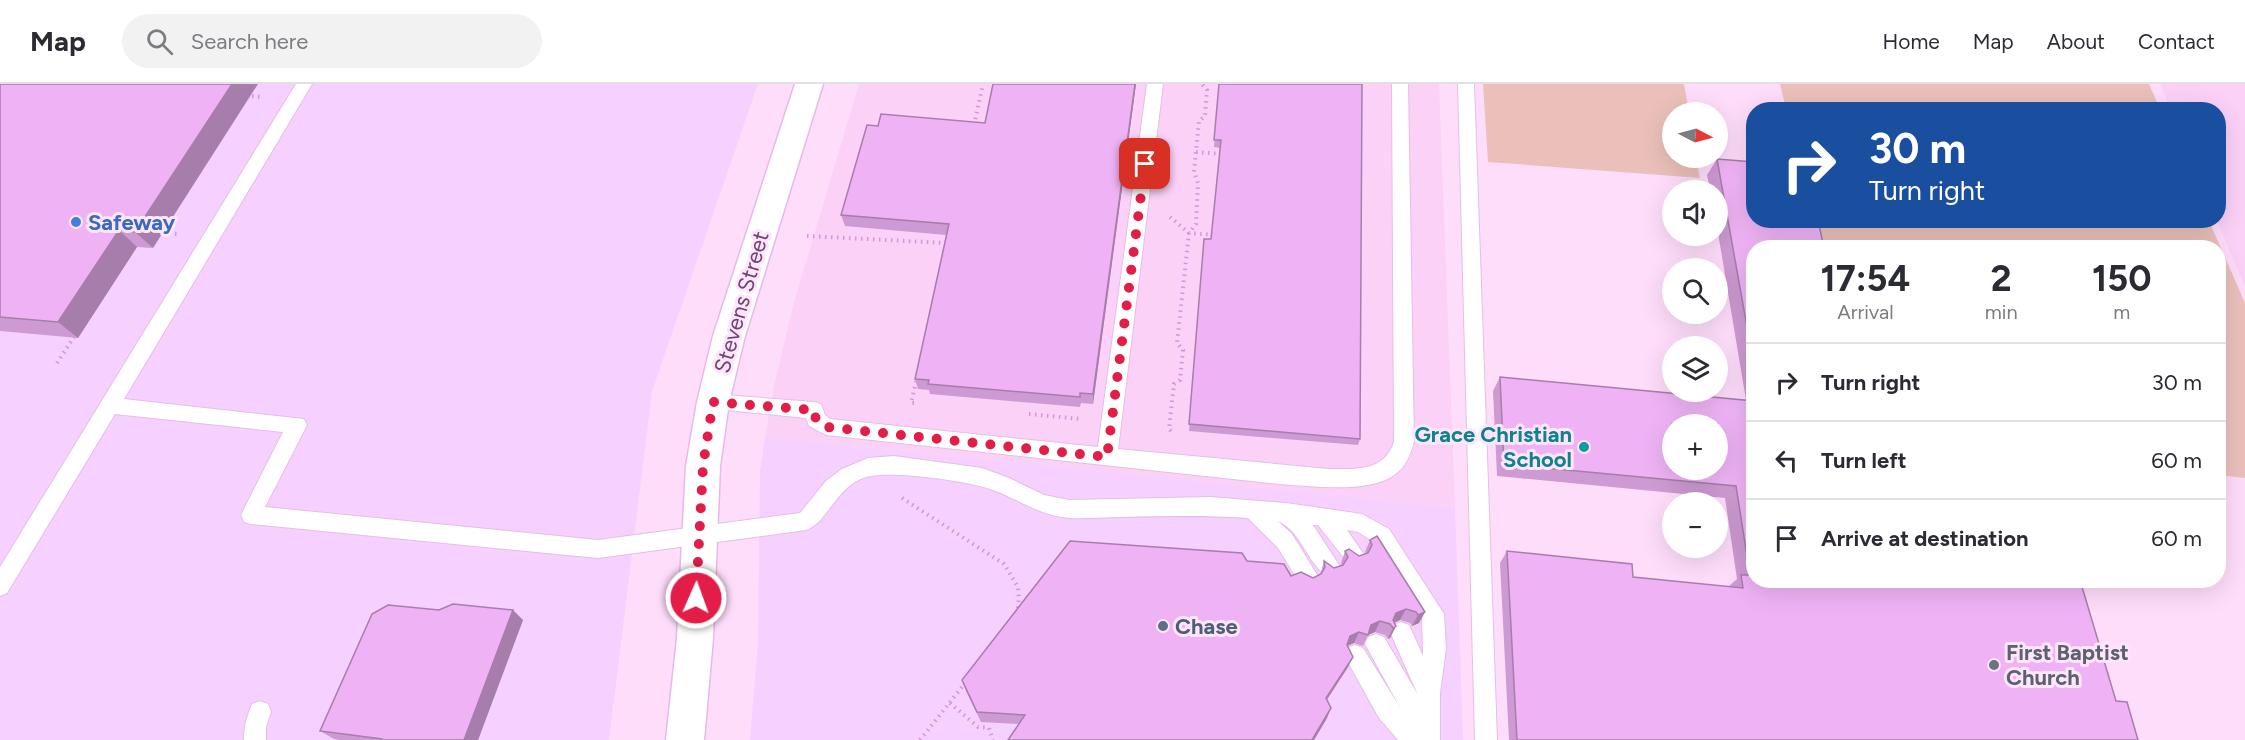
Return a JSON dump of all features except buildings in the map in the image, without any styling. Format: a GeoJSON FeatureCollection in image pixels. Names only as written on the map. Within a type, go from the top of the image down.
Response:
{"type":"FeatureCollection","features":[{"type":"Feature","properties":{"kind":"street","name":"Stevens Street"},"geometry":{"type":"LineString","coordinates":[[685,740],[695,638],[703,466],[713,402],[729,336],[809,84]]}},
{"type":"Feature","properties":{"kind":"lane"},"geometry":{"type":"LineString","coordinates":[[0,586],[304,84]]}},
{"type":"Feature","properties":{"kind":"lane"},"geometry":{"type":"LineString","coordinates":[[1107,457],[1155,84]]}},
{"type":"Feature","properties":{"kind":"lane"},"geometry":{"type":"LineString","coordinates":[[713,402],[814,410],[816,420],[826,427],[1107,457],[1324,478],[1367,476],[1384,471],[1399,459],[1404,442],[1400,84]]}},
{"type":"Feature","properties":{"kind":"lane"},"geometry":{"type":"LineString","coordinates":[[1466,84],[1486,740]]}},
{"type":"Feature","properties":{"kind":"lane"},"geometry":{"type":"LineString","coordinates":[[109,405],[207,417],[297,424],[251,515],[598,549],[806,521],[833,487],[849,475],[868,467],[894,465],[982,477],[1002,484],[1041,504],[1069,508],[1211,506],[1286,512],[1362,523],[1382,536],[1433,614],[1435,648],[1430,693],[1429,740]]}},
{"type":"Feature","properties":{"kind":"lane"},"geometry":{"type":"LineString","coordinates":[[1254,510],[1285,541],[1308,578]]}},
{"type":"Feature","properties":{"kind":"lane"},"geometry":{"type":"LineString","coordinates":[[1286,512],[1307,532],[1331,568]]}},
{"type":"Feature","properties":{"kind":"lane"},"geometry":{"type":"LineString","coordinates":[[1324,517],[1355,556]]}},
{"type":"Feature","properties":{"kind":"lane"},"geometry":{"type":"LineString","coordinates":[[1401,632],[1430,693]]}},
{"type":"Feature","properties":{"kind":"lane"},"geometry":{"type":"LineString","coordinates":[[1376,644],[1408,698],[1423,740]]}},
{"type":"Feature","properties":{"kind":"lane"},"geometry":{"type":"LineString","coordinates":[[1355,655],[1388,710],[1413,740]]}},
{"type":"Feature","properties":{"kind":"lane"},"geometry":{"type":"LineString","coordinates":[[255,740],[255,727],[260,712]]}},
{"type":"Feature","properties":{"kind":"path"},"geometry":{"type":"LineString","coordinates":[[972,131],[983,84]]}},
{"type":"Feature","properties":{"kind":"path"},"geometry":{"type":"LineString","coordinates":[[1173,433],[1169,429],[1174,384],[1180,380],[1183,350],[1177,344],[1189,233],[1196,224],[1198,183],[1194,172],[1199,120],[1205,116],[1207,90],[1202,84]]}},
{"type":"Feature","properties":{"kind":"path"},"geometry":{"type":"LineString","coordinates":[[1196,152],[1232,155]]}},
{"type":"Feature","properties":{"kind":"path"},"geometry":{"type":"LineString","coordinates":[[1165,212],[1189,233],[1223,236]]}},
{"type":"Feature","properties":{"kind":"path"},"geometry":{"type":"LineString","coordinates":[[163,232],[183,234]]}},
{"type":"Feature","properties":{"kind":"path"},"geometry":{"type":"LineString","coordinates":[[943,255],[948,232]]}},
{"type":"Feature","properties":{"kind":"path"},"geometry":{"type":"LineString","coordinates":[[807,236],[946,243]]}},
{"type":"Feature","properties":{"kind":"path"},"geometry":{"type":"LineString","coordinates":[[57,363],[74,338]]}},
{"type":"Feature","properties":{"kind":"path"},"geometry":{"type":"LineString","coordinates":[[919,369],[911,403],[923,404]]}},
{"type":"Feature","properties":{"kind":"path"},"geometry":{"type":"LineString","coordinates":[[1025,414],[1082,419]]}},
{"type":"Feature","properties":{"kind":"path"},"geometry":{"type":"LineString","coordinates":[[901,497],[1004,564],[1013,573],[1019,596],[1015,618]]}},
{"type":"Feature","properties":{"kind":"path"},"geometry":{"type":"LineString","coordinates":[[920,740],[971,674]]}},
{"type":"Feature","properties":{"kind":"path"},"geometry":{"type":"LineString","coordinates":[[950,703],[978,727],[989,728],[993,740]]}},
{"type":"Feature","properties":{"kind":"shaded area"},"geometry":{"type":"Polygon","coordinates":[[[0,84],[758,84],[652,391],[609,740],[0,740],[0,84]]]}},
{"type":"Feature","properties":{"kind":"shaded area"},"geometry":{"type":"Polygon","coordinates":[[[859,84],[1439,84],[1455,508],[765,437],[774,386],[794,302],[859,84]]]}},
{"type":"Feature","properties":{"kind":"shaded area"},"geometry":{"type":"Polygon","coordinates":[[[1483,84],[1684,84],[1687,102],[1662,102],[1662,168],[1698,168],[1700,178],[1488,162],[1483,84]]]}},
{"type":"Feature","properties":{"kind":"shaded area"},"geometry":{"type":"Polygon","coordinates":[[[1780,84],[2149,84],[2157,102],[1784,102],[1780,84]]]}},
{"type":"Feature","properties":{"kind":"shaded area"},"geometry":{"type":"Polygon","coordinates":[[[2160,84],[2245,84],[2245,287],[2220,228],[2226,228],[2226,102],[2168,102],[2160,84]]]}},
{"type":"Feature","properties":{"kind":"shaded area"},"geometry":{"type":"Polygon","coordinates":[[[1813,228],[2212,228],[2217,240],[1816,240],[1813,228]]]}},
{"type":"Feature","properties":{"kind":"shaded area"},"geometry":{"type":"Polygon","coordinates":[[[2226,260],[2245,303],[2245,478],[2226,476],[2226,260]]]}},
{"type":"Feature","properties":{"kind":"shaded area"},"geometry":{"type":"Polygon","coordinates":[[[765,437],[1455,508],[1463,740],[750,740],[758,642],[760,471],[765,437]]]}},
{"type":"Feature","properties":{"kind":"place","name":"Safeway"},"geometry":{"type":"Point","coordinates":[76,222]}},
{"type":"Feature","properties":{"kind":"place","name":"Grace Christian School"},"geometry":{"type":"Point","coordinates":[1584,447]}},
{"type":"Feature","properties":{"kind":"place","name":"Chase"},"geometry":{"type":"Point","coordinates":[1163,626]}},
{"type":"Feature","properties":{"kind":"place","name":"First Baptist Church"},"geometry":{"type":"Point","coordinates":[1994,665]}},
{"type":"Feature","properties":{"kind":"route"},"geometry":{"type":"LineString","coordinates":[[696,598],[703,466],[713,402],[814,410],[816,420],[826,427],[1107,457],[1145,164]]}}]}
